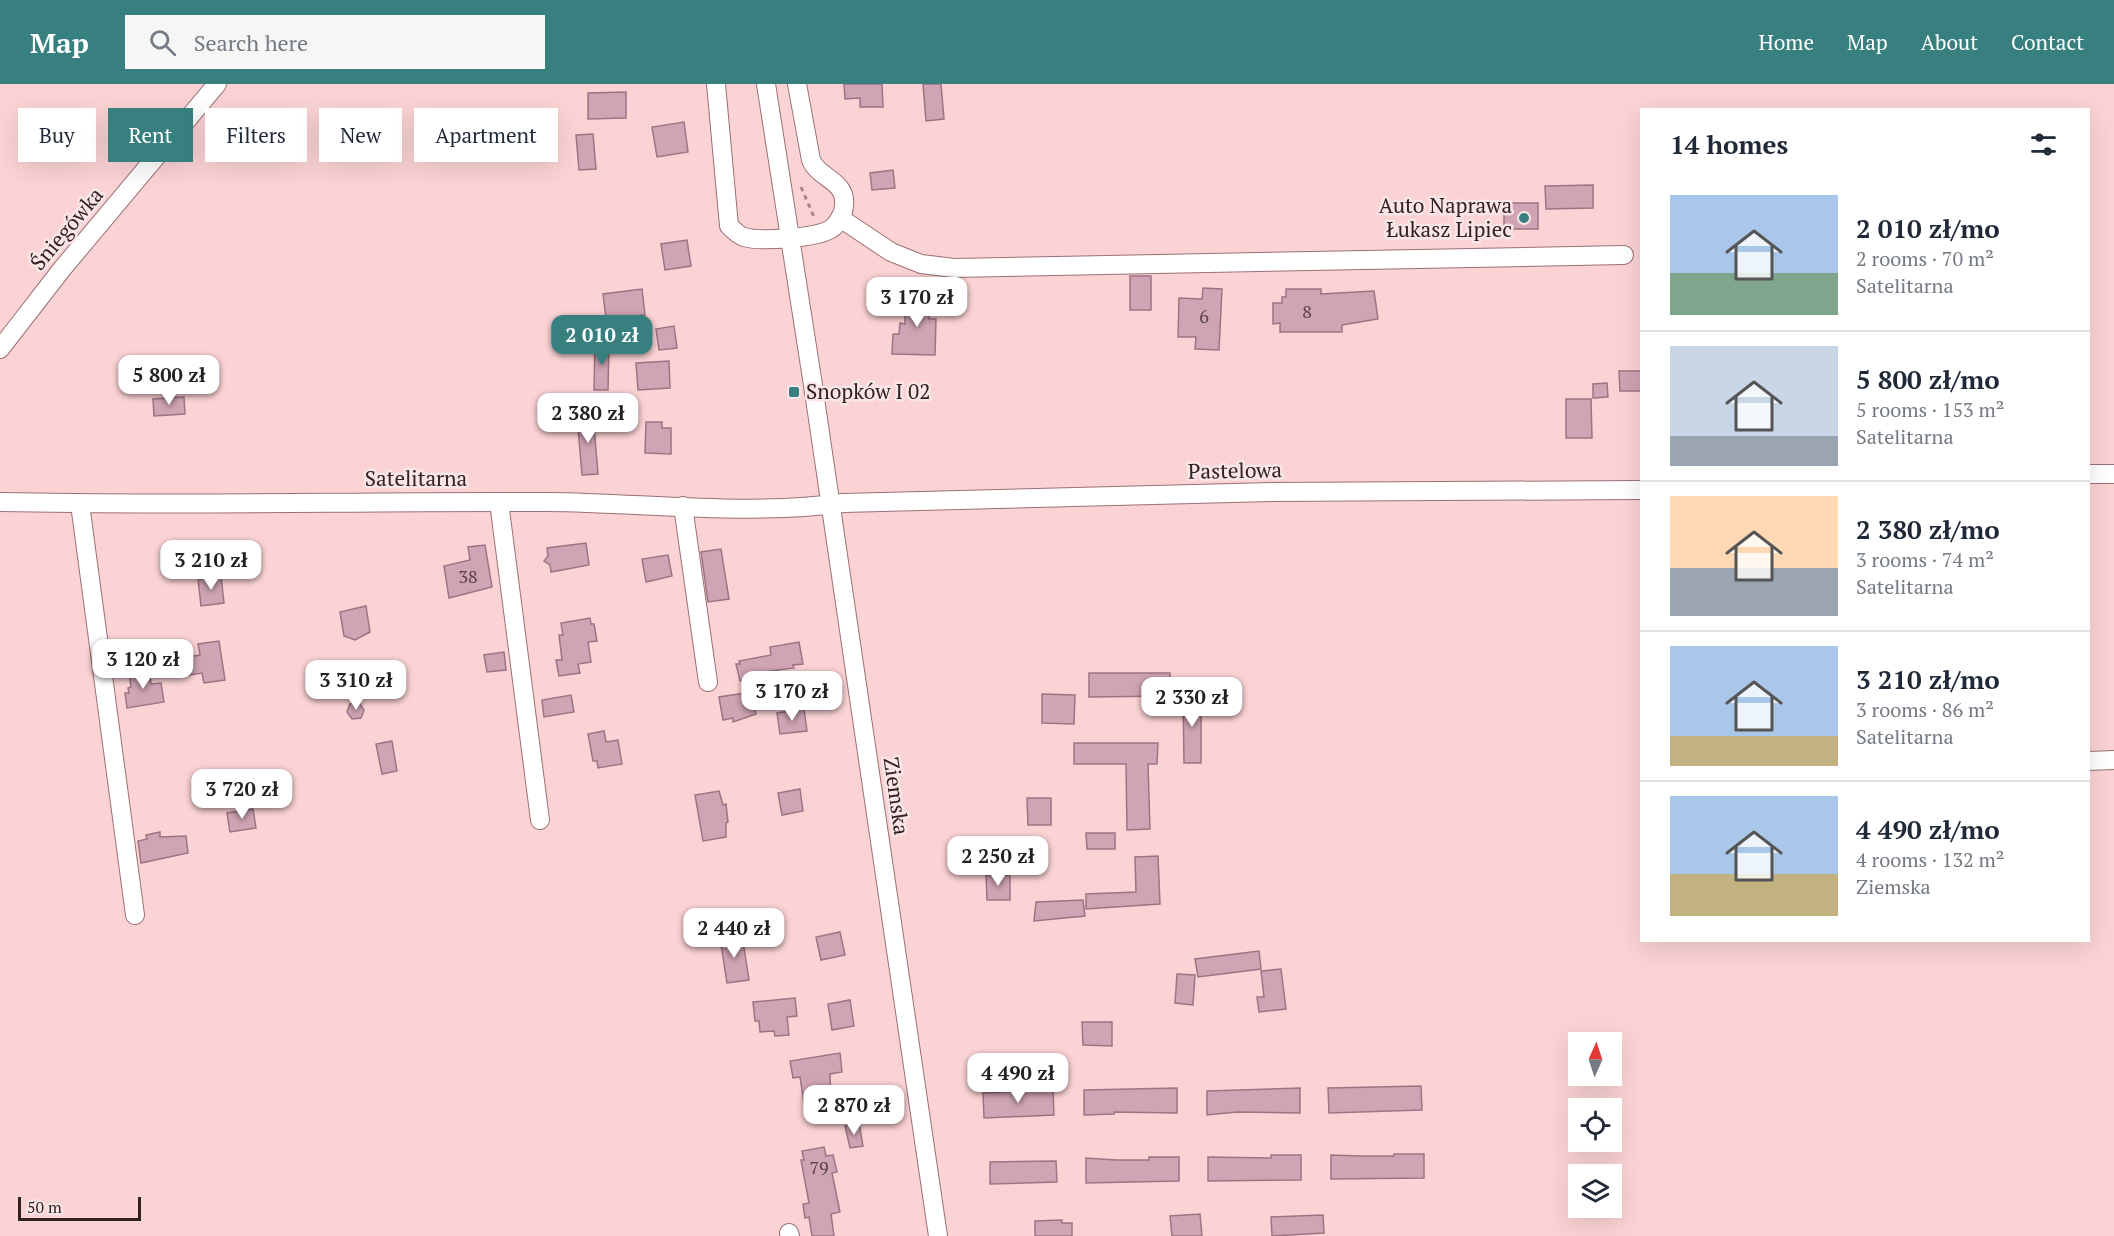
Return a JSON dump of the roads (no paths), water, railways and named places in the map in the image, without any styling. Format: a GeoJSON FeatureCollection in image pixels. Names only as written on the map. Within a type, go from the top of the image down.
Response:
{"type":"FeatureCollection","features":[{"type":"Feature","properties":{"kind":"street","name":"Śniegówka"},"geometry":{"type":"LineString","coordinates":[[0,349],[62,269],[218,84]]}},
{"type":"Feature","properties":{"kind":"street"},"geometry":{"type":"LineString","coordinates":[[716,84],[729,226],[741,237],[760,240],[820,233],[831,228],[840,218],[845,205],[843,192],[835,182],[814,168],[797,84]]}},
{"type":"Feature","properties":{"kind":"street","name":"Ziemska"},"geometry":{"type":"LineString","coordinates":[[766,84],[938,1236]]}},
{"type":"Feature","properties":{"kind":"street"},"geometry":{"type":"LineString","coordinates":[[840,218],[891,252],[921,264],[954,268],[1178,268],[1624,255]]}},
{"type":"Feature","properties":{"kind":"street"},"geometry":{"type":"LineString","coordinates":[[2090,474],[2114,474]]}},
{"type":"Feature","properties":{"kind":"street","name":"Pastelowa"},"geometry":{"type":"LineString","coordinates":[[830,505],[1272,492],[1640,490]]}},
{"type":"Feature","properties":{"kind":"street","name":"Satelitarna"},"geometry":{"type":"LineString","coordinates":[[0,502],[80,504],[499,502],[807,508],[830,505]]}},
{"type":"Feature","properties":{"kind":"street"},"geometry":{"type":"LineString","coordinates":[[499,502],[540,820]]}},
{"type":"Feature","properties":{"kind":"street"},"geometry":{"type":"LineString","coordinates":[[80,504],[135,915]]}},
{"type":"Feature","properties":{"kind":"street"},"geometry":{"type":"LineString","coordinates":[[683,506],[708,682]]}},
{"type":"Feature","properties":{"kind":"street"},"geometry":{"type":"LineString","coordinates":[[2090,761],[2114,760]]}},
{"type":"Feature","properties":{"kind":"place","name":"Auto Naprawa Łukasz Lipiec"},"geometry":{"type":"Point","coordinates":[1524,218]}},
{"type":"Feature","properties":{"kind":"place","name":"Snopków I 02"},"geometry":{"type":"Point","coordinates":[794,392]}}]}
